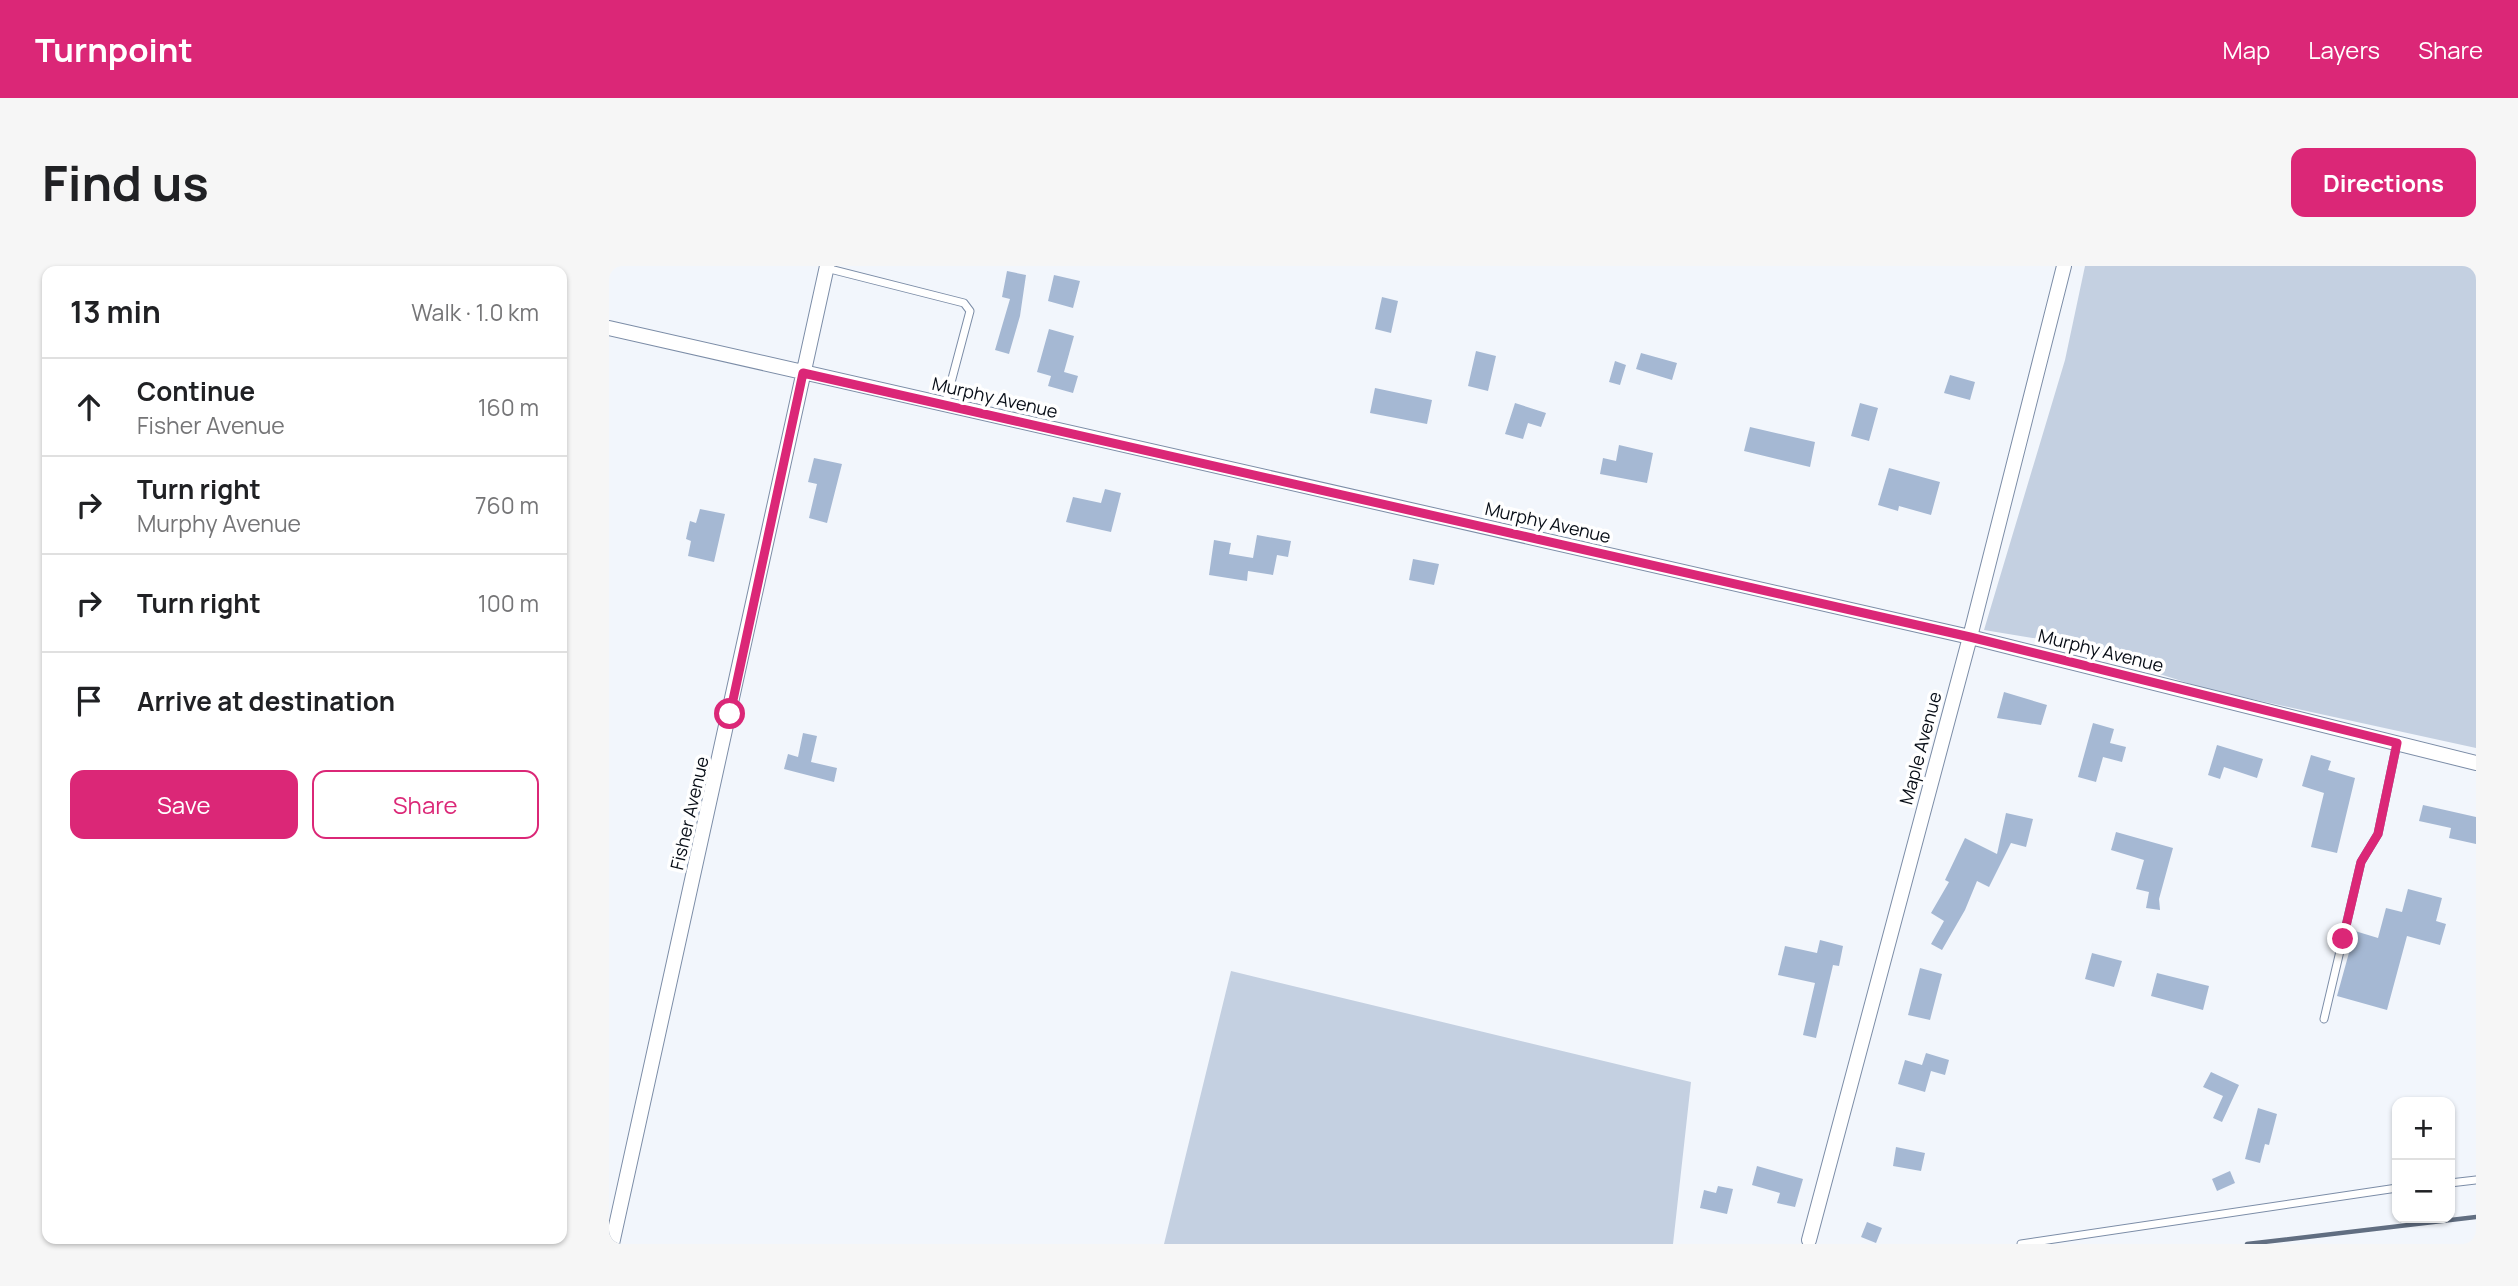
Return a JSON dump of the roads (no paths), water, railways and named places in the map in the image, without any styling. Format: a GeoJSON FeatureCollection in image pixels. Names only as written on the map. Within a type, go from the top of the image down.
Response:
{"type":"FeatureCollection","features":[{"type":"Feature","properties":{"kind":"street","name":"Maple Avenue"},"geometry":{"type":"LineString","coordinates":[[1809,1240],[1970,637],[2064,266]]}},
{"type":"Feature","properties":{"kind":"street","name":"Fisher Avenue"},"geometry":{"type":"LineString","coordinates":[[612,1244],[827,267]]}},
{"type":"Feature","properties":{"kind":"street","name":"Murphy Avenue"},"geometry":{"type":"LineString","coordinates":[[609,328],[1970,637],[2476,763]]}},
{"type":"Feature","properties":{"kind":"lane"},"geometry":{"type":"LineString","coordinates":[[827,267],[964,303],[970,311],[945,406]]}},
{"type":"Feature","properties":{"kind":"lane"},"geometry":{"type":"LineString","coordinates":[[2324,1018],[2361,862],[2378,834],[2397,743]]}},
{"type":"Feature","properties":{"kind":"lane"},"geometry":{"type":"LineString","coordinates":[[2455,1182],[2476,1180]]}},
{"type":"Feature","properties":{"kind":"lane"},"geometry":{"type":"LineString","coordinates":[[2021,1244],[2392,1189]]}},
{"type":"Feature","properties":{"kind":"waterway"},"geometry":{"type":"LineString","coordinates":[[2247,1244],[2476,1217]]}}]}
